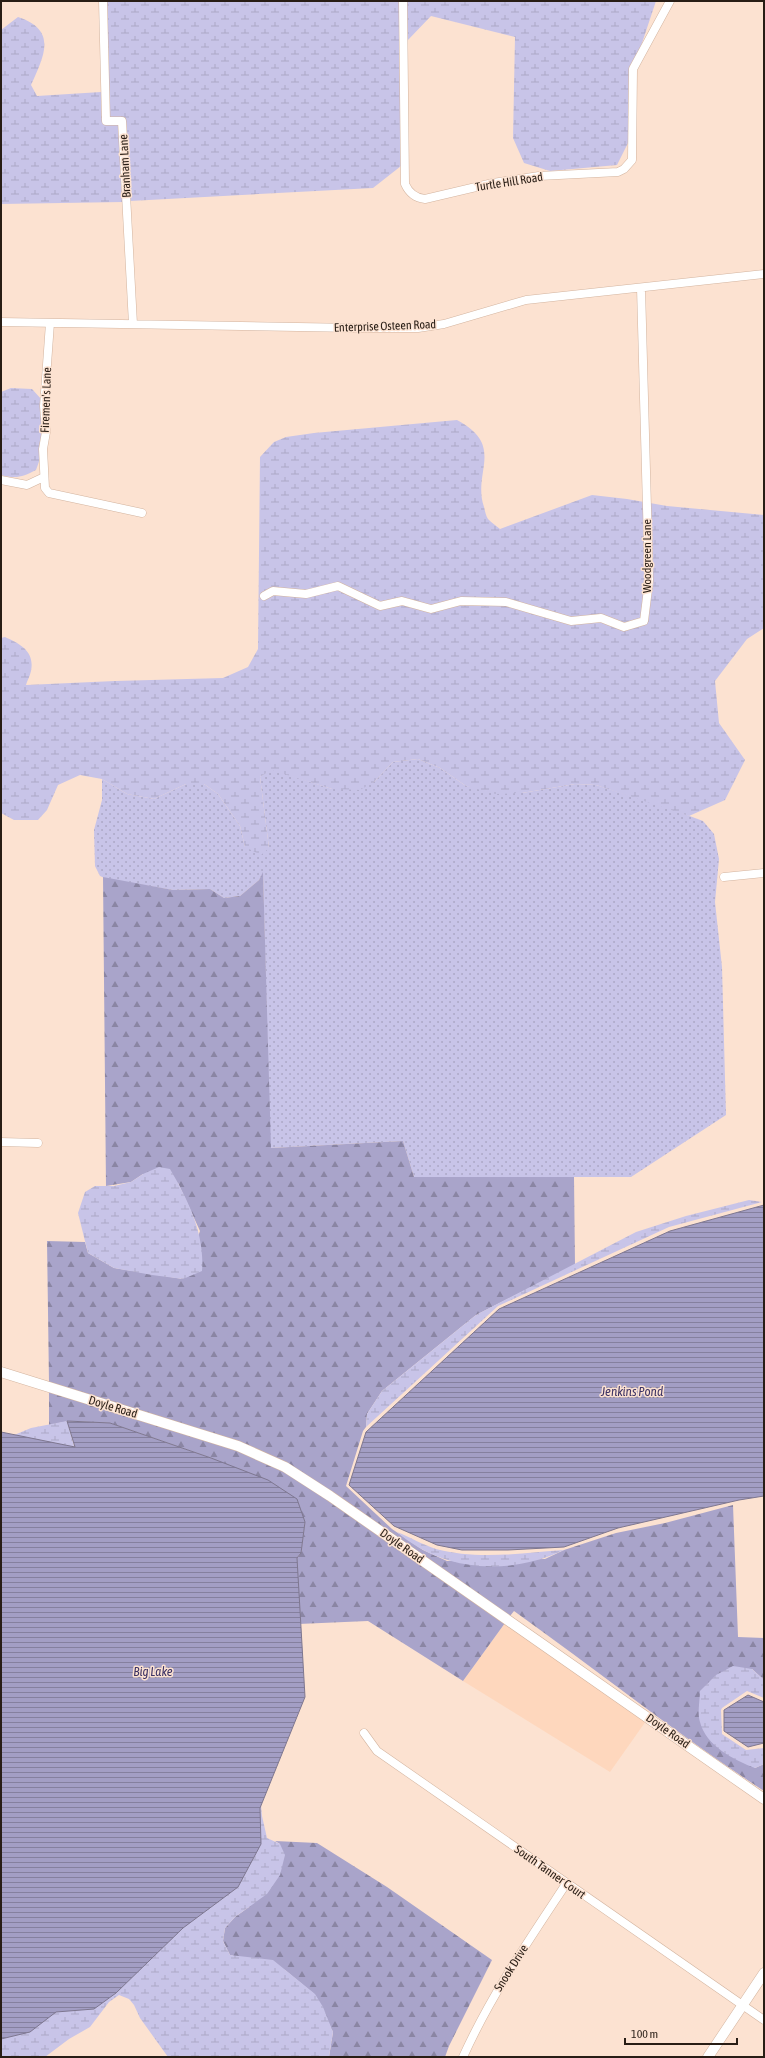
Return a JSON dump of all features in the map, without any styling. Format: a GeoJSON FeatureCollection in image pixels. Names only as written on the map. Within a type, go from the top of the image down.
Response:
{"type":"FeatureCollection","features":[{"type":"Feature","properties":{"kind":"main road","name":"Doyle Road"},"geometry":{"type":"LineString","coordinates":[[1,1372],[238,1446],[285,1467],[330,1496],[764,1799]]}},
{"type":"Feature","properties":{"kind":"main road"},"geometry":{"type":"LineString","coordinates":[[708,2057],[764,1973]]}},
{"type":"Feature","properties":{"kind":"street","name":"Branham Lane"},"geometry":{"type":"LineString","coordinates":[[103,1],[106,121],[122,121],[133,324]]}},
{"type":"Feature","properties":{"kind":"street","name":"Turtle Hill Road"},"geometry":{"type":"LineString","coordinates":[[403,1],[405,184],[408,191],[418,198],[425,199],[494,183],[539,176],[618,172],[624,169],[632,160],[634,69],[670,1]]}},
{"type":"Feature","properties":{"kind":"street","name":"Enterprise Osteen Road"},"geometry":{"type":"LineString","coordinates":[[1,322],[418,328],[444,324],[526,300],[764,274]]}},
{"type":"Feature","properties":{"kind":"street","name":"Woodgreen Lane"},"geometry":{"type":"LineString","coordinates":[[264,596],[273,591],[306,594],[338,586],[380,606],[402,601],[431,609],[461,601],[506,602],[571,621],[601,618],[624,627],[644,621],[649,580],[641,288]]}},
{"type":"Feature","properties":{"kind":"street","name":"Firemen's Lane"},"geometry":{"type":"LineString","coordinates":[[50,323],[44,406],[46,432],[43,449],[45,488],[50,493],[142,513]]}},
{"type":"Feature","properties":{"kind":"street"},"geometry":{"type":"LineString","coordinates":[[1,480],[27,485],[44,477]]}},
{"type":"Feature","properties":{"kind":"street"},"geometry":{"type":"LineString","coordinates":[[724,877],[764,873]]}},
{"type":"Feature","properties":{"kind":"street"},"geometry":{"type":"LineString","coordinates":[[1,1142],[38,1142]]}},
{"type":"Feature","properties":{"kind":"street","name":"South Tanner Court"},"geometry":{"type":"LineString","coordinates":[[364,1733],[377,1751],[566,1884],[743,2003],[764,2020]]}},
{"type":"Feature","properties":{"kind":"street","name":"Snook Drive"},"geometry":{"type":"LineString","coordinates":[[464,2057],[502,1982],[566,1884]]}},
{"type":"Feature","properties":{"kind":"shaded area"},"geometry":{"type":"Polygon","coordinates":[[[505,1623],[646,1721],[610,1772],[463,1681],[505,1623]]]}},
{"type":"Feature","properties":{"kind":"green space"},"geometry":{"type":"Polygon","coordinates":[[[107,1],[399,1],[401,166],[373,188],[130,201],[126,121],[122,117],[109,117],[107,1]]]}},
{"type":"Feature","properties":{"kind":"green space"},"geometry":{"type":"Polygon","coordinates":[[[407,1],[656,1],[640,49],[630,67],[628,143],[617,165],[550,171],[524,163],[513,138],[515,37],[431,16],[407,41],[407,1]]]}},
{"type":"Feature","properties":{"kind":"green space"},"geometry":{"type":"Polygon","coordinates":[[[18,17],[31,22],[39,29],[43,37],[43,54],[31,85],[37,96],[101,92],[102,121],[106,125],[119,125],[123,202],[1,204],[1,30],[18,17]]]}},
{"type":"Feature","properties":{"kind":"green space"},"geometry":{"type":"Polygon","coordinates":[[[11,388],[32,389],[42,400],[41,456],[36,470],[23,476],[15,477],[1,475],[1,392],[11,388]]]}},
{"type":"Feature","properties":{"kind":"green space"},"geometry":{"type":"Polygon","coordinates":[[[457,420],[472,430],[480,440],[484,450],[481,494],[488,519],[500,529],[592,495],[667,506],[764,515],[764,628],[747,639],[715,681],[719,723],[745,760],[725,800],[689,816],[596,785],[575,784],[522,793],[495,794],[466,786],[440,768],[418,759],[393,762],[374,782],[360,790],[332,789],[271,770],[260,777],[269,848],[261,855],[245,847],[240,826],[218,794],[204,784],[186,784],[154,799],[127,794],[102,779],[80,775],[58,785],[47,810],[38,820],[14,820],[1,813],[1,638],[5,637],[16,642],[25,649],[31,658],[31,673],[26,685],[223,678],[248,667],[258,649],[260,457],[274,442],[286,437],[314,433],[457,420]]]}},
{"type":"Feature","properties":{"kind":"green space"},"geometry":{"type":"Polygon","coordinates":[[[418,759],[440,768],[466,786],[522,793],[575,784],[596,785],[663,806],[703,821],[714,834],[719,859],[715,902],[722,967],[726,1115],[631,1177],[414,1177],[403,1141],[270,1148],[263,873],[259,880],[240,896],[224,898],[210,889],[173,890],[107,879],[100,876],[95,866],[94,830],[102,800],[102,779],[127,794],[154,799],[186,784],[204,784],[218,794],[240,826],[245,847],[269,848],[260,777],[271,769],[332,789],[374,782],[393,762],[418,759]]]}},
{"type":"Feature","properties":{"kind":"green space"},"geometry":{"type":"Polygon","coordinates":[[[263,872],[271,1148],[403,1141],[414,1177],[574,1177],[575,1265],[476,1315],[382,1391],[367,1414],[366,1427],[363,1431],[346,1486],[392,1529],[423,1550],[447,1561],[545,1559],[564,1550],[616,1533],[665,1523],[733,1505],[738,1637],[764,1638],[764,1680],[752,1669],[699,1712],[755,1768],[764,1764],[764,1791],[669,1725],[514,1611],[510,1616],[286,1463],[49,1382],[47,1241],[85,1242],[88,1253],[114,1268],[183,1279],[200,1231],[178,1183],[143,1174],[131,1182],[106,1186],[103,877],[173,890],[210,889],[224,898],[240,896],[259,880],[263,872]]]}},
{"type":"Feature","properties":{"kind":"green space"},"geometry":{"type":"Polygon","coordinates":[[[159,1167],[170,1169],[177,1181],[194,1218],[201,1244],[202,1271],[183,1279],[114,1268],[88,1253],[78,1213],[85,1192],[95,1186],[114,1186],[131,1182],[143,1174],[159,1167]]]}},
{"type":"Feature","properties":{"kind":"green space"},"geometry":{"type":"Polygon","coordinates":[[[749,1200],[762,1202],[669,1227],[498,1306],[366,1427],[367,1414],[382,1391],[476,1315],[636,1232],[686,1216],[749,1200]]]}},
{"type":"Feature","properties":{"kind":"green space"},"geometry":{"type":"Polygon","coordinates":[[[49,1391],[237,1450],[283,1471],[328,1500],[505,1623],[463,1681],[368,1621],[275,1625],[225,1651],[301,1553],[305,1522],[211,1458],[110,1423],[69,1421],[49,1425],[49,1391]]]}},
{"type":"Feature","properties":{"kind":"green space","name":"Big Lake"},"geometry":{"type":"Polygon","coordinates":[[[67,1421],[76,1453],[260,1794],[262,1816],[267,1838],[280,1844],[285,1855],[280,1875],[267,1894],[235,1917],[225,1928],[223,1941],[230,1955],[273,1960],[315,1994],[323,2007],[333,2032],[329,2057],[168,2057],[140,2018],[134,2005],[129,1999],[119,1995],[109,2002],[90,2027],[69,2039],[45,2057],[1,2057],[7,1438],[31,1428],[67,1421]]]}},
{"type":"Feature","properties":{"kind":"green space"},"geometry":{"type":"Polygon","coordinates":[[[397,1532],[436,1549],[467,1554],[500,1555],[564,1550],[521,1564],[477,1566],[456,1562],[435,1555],[415,1545],[397,1532]]]}},
{"type":"Feature","properties":{"kind":"green space"},"geometry":{"type":"Polygon","coordinates":[[[733,1666],[752,1669],[764,1680],[764,1698],[747,1691],[721,1710],[722,1734],[746,1750],[764,1748],[764,1764],[755,1768],[738,1761],[715,1745],[703,1731],[699,1718],[700,1691],[716,1675],[733,1666]]]}},
{"type":"Feature","properties":{"kind":"green space"},"geometry":{"type":"Polygon","coordinates":[[[275,1841],[317,1843],[387,1887],[492,1960],[445,2057],[329,2057],[333,2032],[314,1994],[285,1970],[230,1955],[223,1941],[225,1928],[235,1917],[249,1907],[280,1844],[275,1841]]]}},
{"type":"Feature","properties":{"kind":"water","name":"Jenkins Pond"},"geometry":{"type":"Polygon","coordinates":[[[764,1205],[764,1496],[739,1500],[618,1528],[564,1547],[508,1550],[462,1550],[437,1545],[394,1526],[349,1485],[366,1432],[499,1309],[670,1231],[764,1205]]]}},
{"type":"Feature","properties":{"kind":"water","name":"Big Lake"},"geometry":{"type":"Polygon","coordinates":[[[67,1421],[110,1423],[211,1458],[268,1480],[297,1499],[305,1522],[301,1553],[297,1558],[305,1697],[260,1808],[261,1844],[238,1887],[183,1928],[116,1993],[94,2009],[56,2012],[30,2032],[1,2039],[1,1432],[75,1447],[67,1421]]]}},
{"type":"Feature","properties":{"kind":"water"},"geometry":{"type":"Polygon","coordinates":[[[748,1695],[764,1702],[764,1743],[748,1747],[724,1731],[724,1710],[748,1695]]]}}]}
